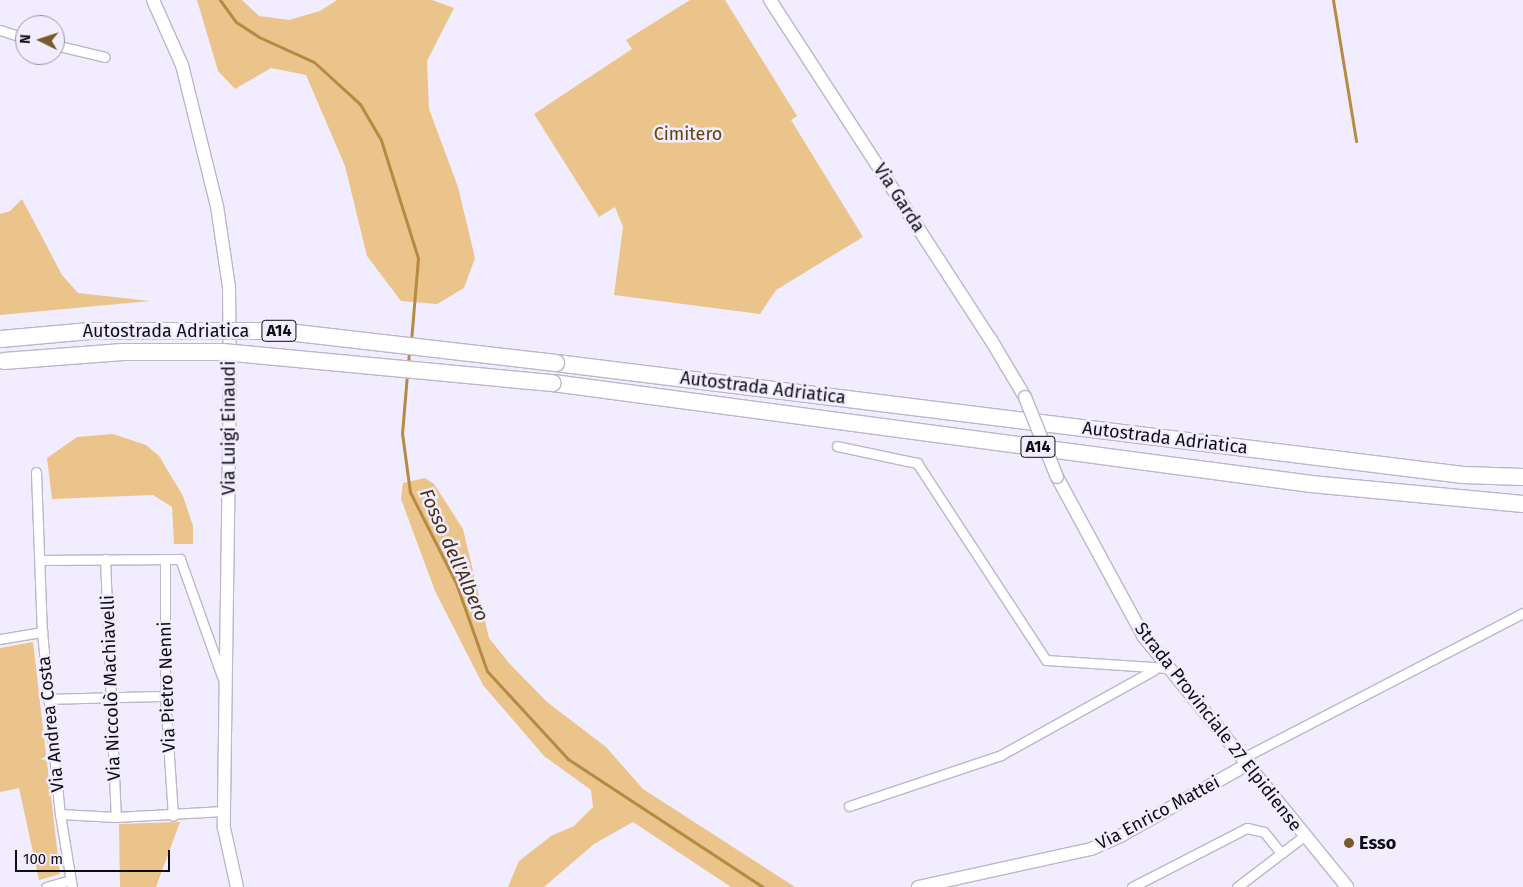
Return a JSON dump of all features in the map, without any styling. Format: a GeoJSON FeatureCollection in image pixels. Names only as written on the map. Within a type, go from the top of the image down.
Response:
{"type":"FeatureCollection","features":[{"type":"Feature","properties":{"kind":"highway","name":"Autostrada Adriatica"},"geometry":{"type":"LineString","coordinates":[[1,339],[90,331],[279,331],[556,363],[1463,475],[1523,477]]}},
{"type":"Feature","properties":{"kind":"highway","name":"Autostrada Adriatica"},"geometry":{"type":"LineString","coordinates":[[4,362],[131,352],[223,352],[553,383],[1311,484],[1523,504]]}},
{"type":"Feature","properties":{"kind":"street","name":"Via Luigi Einaudi"},"geometry":{"type":"LineString","coordinates":[[153,0],[185,74],[217,206],[228,287],[230,377],[224,811],[228,857],[236,887]]}},
{"type":"Feature","properties":{"kind":"street","name":"Via Garda"},"geometry":{"type":"LineString","coordinates":[[770,0],[991,340],[1025,397]]}},
{"type":"Feature","properties":{"kind":"street"},"geometry":{"type":"LineString","coordinates":[[0,30],[15,35]]}},
{"type":"Feature","properties":{"kind":"street"},"geometry":{"type":"LineString","coordinates":[[65,47],[105,57]]}},
{"type":"Feature","properties":{"kind":"street","name":"Strada Provinciale 27 Elpidiense"},"geometry":{"type":"LineString","coordinates":[[1025,397],[1057,477],[1134,621],[1168,668],[1347,887]]}},
{"type":"Feature","properties":{"kind":"street"},"geometry":{"type":"LineString","coordinates":[[837,446],[916,463],[1046,660],[1154,670],[1168,668]]}},
{"type":"Feature","properties":{"kind":"street","name":"Via Andrea Costa"},"geometry":{"type":"LineString","coordinates":[[36,472],[42,632],[60,814],[71,883]]}},
{"type":"Feature","properties":{"kind":"street","name":"Via Luigi Einaudi"},"geometry":{"type":"LineString","coordinates":[[165,559],[180,558],[226,688]]}},
{"type":"Feature","properties":{"kind":"street","name":"Via Niccolò Machiavelli"},"geometry":{"type":"LineString","coordinates":[[105,559],[116,817]]}},
{"type":"Feature","properties":{"kind":"street"},"geometry":{"type":"LineString","coordinates":[[40,560],[165,559]]}},
{"type":"Feature","properties":{"kind":"street","name":"Via Pietro Nenni"},"geometry":{"type":"LineString","coordinates":[[165,559],[165,696],[173,816]]}},
{"type":"Feature","properties":{"kind":"street"},"geometry":{"type":"LineString","coordinates":[[1245,761],[1523,613]]}},
{"type":"Feature","properties":{"kind":"street"},"geometry":{"type":"LineString","coordinates":[[0,639],[42,632]]}},
{"type":"Feature","properties":{"kind":"street"},"geometry":{"type":"LineString","coordinates":[[849,806],[1001,755],[1154,670]]}},
{"type":"Feature","properties":{"kind":"street"},"geometry":{"type":"LineString","coordinates":[[49,699],[165,696]]}},
{"type":"Feature","properties":{"kind":"street","name":"Via Enrico Mattei"},"geometry":{"type":"LineString","coordinates":[[918,887],[1091,849],[1122,835],[1245,761]]}},
{"type":"Feature","properties":{"kind":"street"},"geometry":{"type":"LineString","coordinates":[[60,814],[116,817],[173,816],[224,811]]}},
{"type":"Feature","properties":{"kind":"street"},"geometry":{"type":"LineString","coordinates":[[1132,887],[1248,828],[1264,832],[1281,853]]}},
{"type":"Feature","properties":{"kind":"street"},"geometry":{"type":"LineString","coordinates":[[1237,887],[1304,836]]}},
{"type":"Feature","properties":{"kind":"street"},"geometry":{"type":"LineString","coordinates":[[46,887],[71,883]]}},
{"type":"Feature","properties":{"kind":"green space"},"geometry":{"type":"Polygon","coordinates":[[[197,0],[242,0],[259,16],[289,20],[320,11],[337,0],[432,0],[454,8],[427,61],[429,109],[458,187],[475,258],[464,288],[437,304],[401,301],[367,256],[345,166],[306,75],[271,68],[235,89],[218,71],[197,0]]]}},
{"type":"Feature","properties":{"kind":"green space","name":"Cimitero"},"geometry":{"type":"Polygon","coordinates":[[[690,0],[725,0],[797,116],[791,120],[863,237],[776,290],[760,314],[614,295],[623,227],[615,207],[599,217],[534,114],[632,49],[626,40],[690,0]]]}},
{"type":"Feature","properties":{"kind":"green space"},"geometry":{"type":"Polygon","coordinates":[[[22,199],[62,275],[78,293],[150,301],[0,315],[0,214],[10,211],[22,199]]]}},
{"type":"Feature","properties":{"kind":"green space"},"geometry":{"type":"Polygon","coordinates":[[[113,434],[146,445],[159,456],[183,496],[193,526],[193,544],[174,544],[172,507],[153,495],[52,499],[47,458],[77,437],[113,434]]]}},
{"type":"Feature","properties":{"kind":"green space"},"geometry":{"type":"Polygon","coordinates":[[[425,478],[434,484],[463,529],[489,638],[509,663],[547,702],[606,747],[643,789],[795,887],[731,887],[633,822],[594,844],[544,887],[508,887],[519,861],[551,836],[574,826],[593,807],[591,790],[544,756],[483,685],[435,591],[401,499],[403,483],[425,478]]]}},
{"type":"Feature","properties":{"kind":"green space"},"geometry":{"type":"Polygon","coordinates":[[[33,642],[60,874],[39,880],[19,788],[0,792],[0,648],[33,642]]]}},
{"type":"Feature","properties":{"kind":"green space"},"geometry":{"type":"Polygon","coordinates":[[[180,822],[156,887],[120,887],[119,824],[180,822]]]}},
{"type":"Feature","properties":{"kind":"waterway","name":"Fosso dell'Albero"},"geometry":{"type":"LineString","coordinates":[[220,0],[236,22],[259,37],[314,62],[360,104],[381,140],[418,258],[411,341]]}},
{"type":"Feature","properties":{"kind":"waterway"},"geometry":{"type":"LineString","coordinates":[[1333,0],[1356,141]]}},
{"type":"Feature","properties":{"kind":"waterway","name":"Fosso dell'Albero"},"geometry":{"type":"LineString","coordinates":[[408,365],[409,352]]}},
{"type":"Feature","properties":{"kind":"waterway","name":"Fosso dell'Albero"},"geometry":{"type":"LineString","coordinates":[[407,374],[402,433],[410,492],[456,583],[487,671],[568,759],[763,887]]}},
{"type":"Feature","properties":{"kind":"place","name":"Esso"},"geometry":{"type":"Point","coordinates":[1349,843]}}]}
